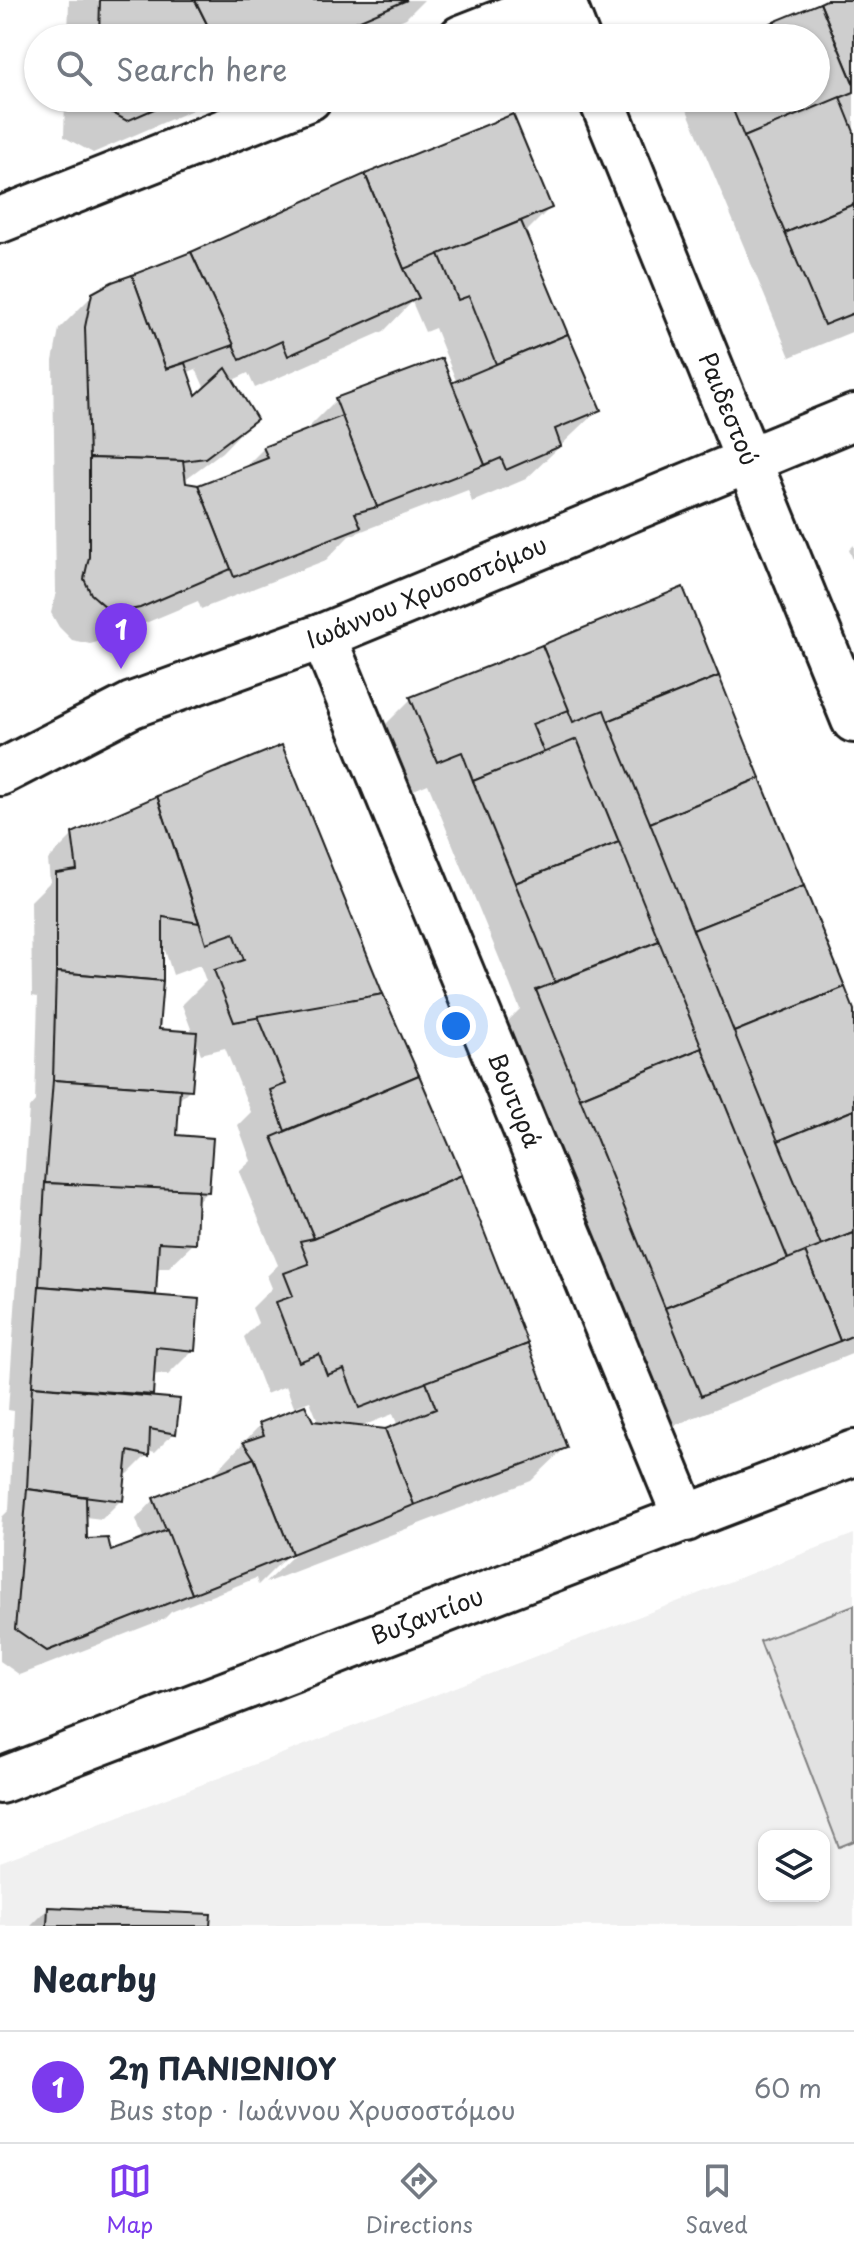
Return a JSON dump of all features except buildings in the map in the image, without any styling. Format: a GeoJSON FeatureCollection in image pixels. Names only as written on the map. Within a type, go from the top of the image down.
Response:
{"type":"FeatureCollection","features":[{"type":"Feature","properties":{"kind":"street"},"geometry":{"type":"LineString","coordinates":[[497,24],[560,0],[571,24]]}},
{"type":"Feature","properties":{"kind":"street"},"geometry":{"type":"LineString","coordinates":[[0,220],[274,112]]}},
{"type":"Feature","properties":{"kind":"street","name":"Ραιδεστού"},"geometry":{"type":"LineString","coordinates":[[607,112],[854,720]]}},
{"type":"Feature","properties":{"kind":"street","name":"Ιωάννου Χρυσοστόμου"},"geometry":{"type":"LineString","coordinates":[[0,773],[132,705],[323,636],[854,417]]}},
{"type":"Feature","properties":{"kind":"street","name":"Βουτυρά"},"geometry":{"type":"LineString","coordinates":[[323,636],[686,1519]]}},
{"type":"Feature","properties":{"kind":"street","name":"Βυζαντίου"},"geometry":{"type":"LineString","coordinates":[[7,1771],[686,1519],[854,1453]]}},
{"type":"Feature","properties":{"kind":"shaded area"},"geometry":{"type":"Polygon","coordinates":[[[854,1534],[854,1926],[0,1926],[0,1862],[854,1534]]]}},
{"type":"Feature","properties":{"kind":"shaded area"},"geometry":{"type":"Polygon","coordinates":[[[854,1605],[854,1841],[839,1847],[760,1641],[854,1605]]]}},
{"type":"Feature","properties":{"kind":"place","name":"2η ΠΑΝΙΩΝΙΟΥ"},"geometry":{"type":"Point","coordinates":[121,669]}}]}
